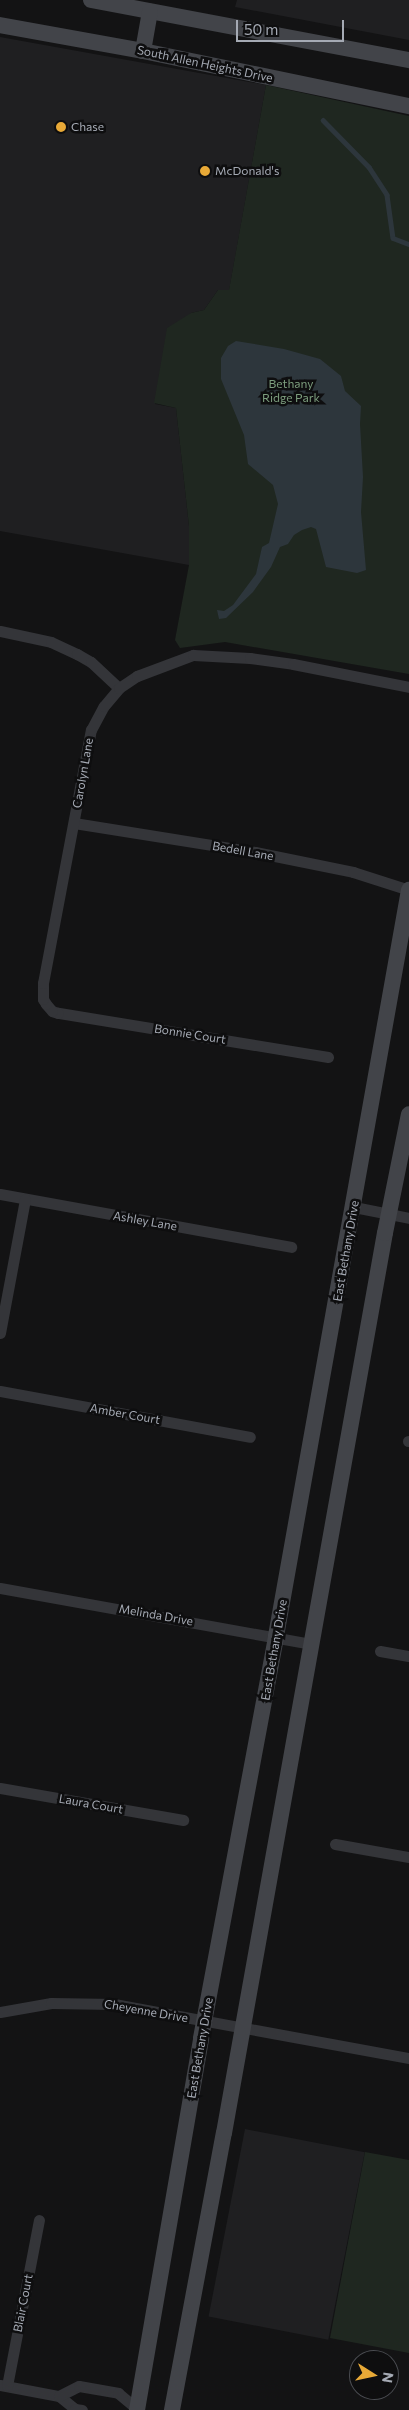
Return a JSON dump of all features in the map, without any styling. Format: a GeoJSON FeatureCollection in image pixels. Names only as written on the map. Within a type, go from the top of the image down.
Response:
{"type":"FeatureCollection","features":[{"type":"Feature","properties":{"kind":"main road"},"geometry":{"type":"LineString","coordinates":[[91,0],[409,60]]}},
{"type":"Feature","properties":{"kind":"main road"},"geometry":{"type":"LineString","coordinates":[[143,51],[150,12]]}},
{"type":"Feature","properties":{"kind":"main road","name":"South Allen Heights Drive"},"geometry":{"type":"LineString","coordinates":[[0,24],[143,51],[409,106]]}},
{"type":"Feature","properties":{"kind":"main road","name":"East Bethany Drive"},"geometry":{"type":"LineString","coordinates":[[138,2410],[204,2021],[354,1207],[409,890]]}},
{"type":"Feature","properties":{"kind":"main road"},"geometry":{"type":"LineString","coordinates":[[172,2410],[243,2028],[389,1214],[409,1114]]}},
{"type":"Feature","properties":{"kind":"street"},"geometry":{"type":"LineString","coordinates":[[0,631],[51,642],[77,654],[91,662],[120,688]]}},
{"type":"Feature","properties":{"kind":"street","name":"Carolyn Lane"},"geometry":{"type":"LineString","coordinates":[[52,1011],[43,999],[43,983],[92,730],[104,706],[120,688],[138,676],[193,655],[250,658],[294,664],[409,687]]}},
{"type":"Feature","properties":{"kind":"street","name":"Bedell Lane"},"geometry":{"type":"LineString","coordinates":[[74,823],[274,856],[353,872],[409,890]]}},
{"type":"Feature","properties":{"kind":"street","name":"Bonnie Court"},"geometry":{"type":"LineString","coordinates":[[52,1011],[328,1057]]}},
{"type":"Feature","properties":{"kind":"street","name":"Ashley Lane"},"geometry":{"type":"LineString","coordinates":[[0,1194],[291,1247]]}},
{"type":"Feature","properties":{"kind":"street"},"geometry":{"type":"LineString","coordinates":[[0,1333],[25,1199]]}},
{"type":"Feature","properties":{"kind":"street"},"geometry":{"type":"LineString","coordinates":[[354,1207],[409,1218]]}},
{"type":"Feature","properties":{"kind":"street","name":"Amber Court"},"geometry":{"type":"LineString","coordinates":[[0,1392],[250,1437]]}},
{"type":"Feature","properties":{"kind":"street","name":"Melinda Drive"},"geometry":{"type":"LineString","coordinates":[[0,1588],[276,1636],[312,1644]]}},
{"type":"Feature","properties":{"kind":"street"},"geometry":{"type":"LineString","coordinates":[[380,1651],[409,1656]]}},
{"type":"Feature","properties":{"kind":"street","name":"Laura Court"},"geometry":{"type":"LineString","coordinates":[[0,1788],[183,1820]]}},
{"type":"Feature","properties":{"kind":"street"},"geometry":{"type":"LineString","coordinates":[[335,1844],[409,1857]]}},
{"type":"Feature","properties":{"kind":"street","name":"Cheyenne Drive"},"geometry":{"type":"LineString","coordinates":[[0,2012],[51,2003],[114,2004],[409,2058]]}},
{"type":"Feature","properties":{"kind":"street","name":"Blair Court"},"geometry":{"type":"LineString","coordinates":[[3,2386],[39,2220]]}},
{"type":"Feature","properties":{"kind":"street"},"geometry":{"type":"LineString","coordinates":[[3,2386],[59,2396],[75,2409],[82,2410]]}},
{"type":"Feature","properties":{"kind":"street"},"geometry":{"type":"LineString","coordinates":[[59,2396],[79,2386],[118,2393],[138,2410]]}},
{"type":"Feature","properties":{"kind":"shaded area"},"geometry":{"type":"Polygon","coordinates":[[[237,0],[409,0],[409,40],[235,7],[237,0]]]}},
{"type":"Feature","properties":{"kind":"shaded area"},"geometry":{"type":"Polygon","coordinates":[[[0,37],[266,85],[229,291],[218,290],[204,310],[191,313],[155,404],[176,408],[189,526],[189,565],[0,531],[0,37]]]}},
{"type":"Feature","properties":{"kind":"shaded area"},"geometry":{"type":"Polygon","coordinates":[[[236,341],[284,349],[320,359],[341,376],[345,391],[361,406],[360,424],[363,477],[361,512],[366,570],[357,573],[326,567],[316,529],[311,527],[302,530],[294,535],[288,544],[280,547],[271,567],[253,592],[226,618],[219,619],[217,610],[224,611],[233,605],[256,574],[262,547],[269,543],[278,504],[273,485],[248,464],[244,435],[221,379],[221,358],[228,346],[236,341]]]}},
{"type":"Feature","properties":{"kind":"shaded area"},"geometry":{"type":"Polygon","coordinates":[[[245,2129],[365,2152],[328,2340],[209,2316],[245,2129]]]}},
{"type":"Feature","properties":{"kind":"green space","name":"Bethany Ridge Park"},"geometry":{"type":"Polygon","coordinates":[[[266,85],[409,116],[409,674],[225,642],[180,648],[175,640],[189,565],[189,526],[176,408],[154,403],[167,328],[191,313],[204,310],[218,290],[229,290],[266,85]]]}},
{"type":"Feature","properties":{"kind":"green space"},"geometry":{"type":"Polygon","coordinates":[[[365,2152],[409,2160],[409,2353],[330,2338],[365,2152]]]}},
{"type":"Feature","properties":{"kind":"waterway"},"geometry":{"type":"LineString","coordinates":[[323,120],[369,167],[387,195],[393,238],[409,244]]}},
{"type":"Feature","properties":{"kind":"place","name":"Chase"},"geometry":{"type":"Point","coordinates":[61,127]}},
{"type":"Feature","properties":{"kind":"place","name":"McDonald's"},"geometry":{"type":"Point","coordinates":[205,171]}}]}
